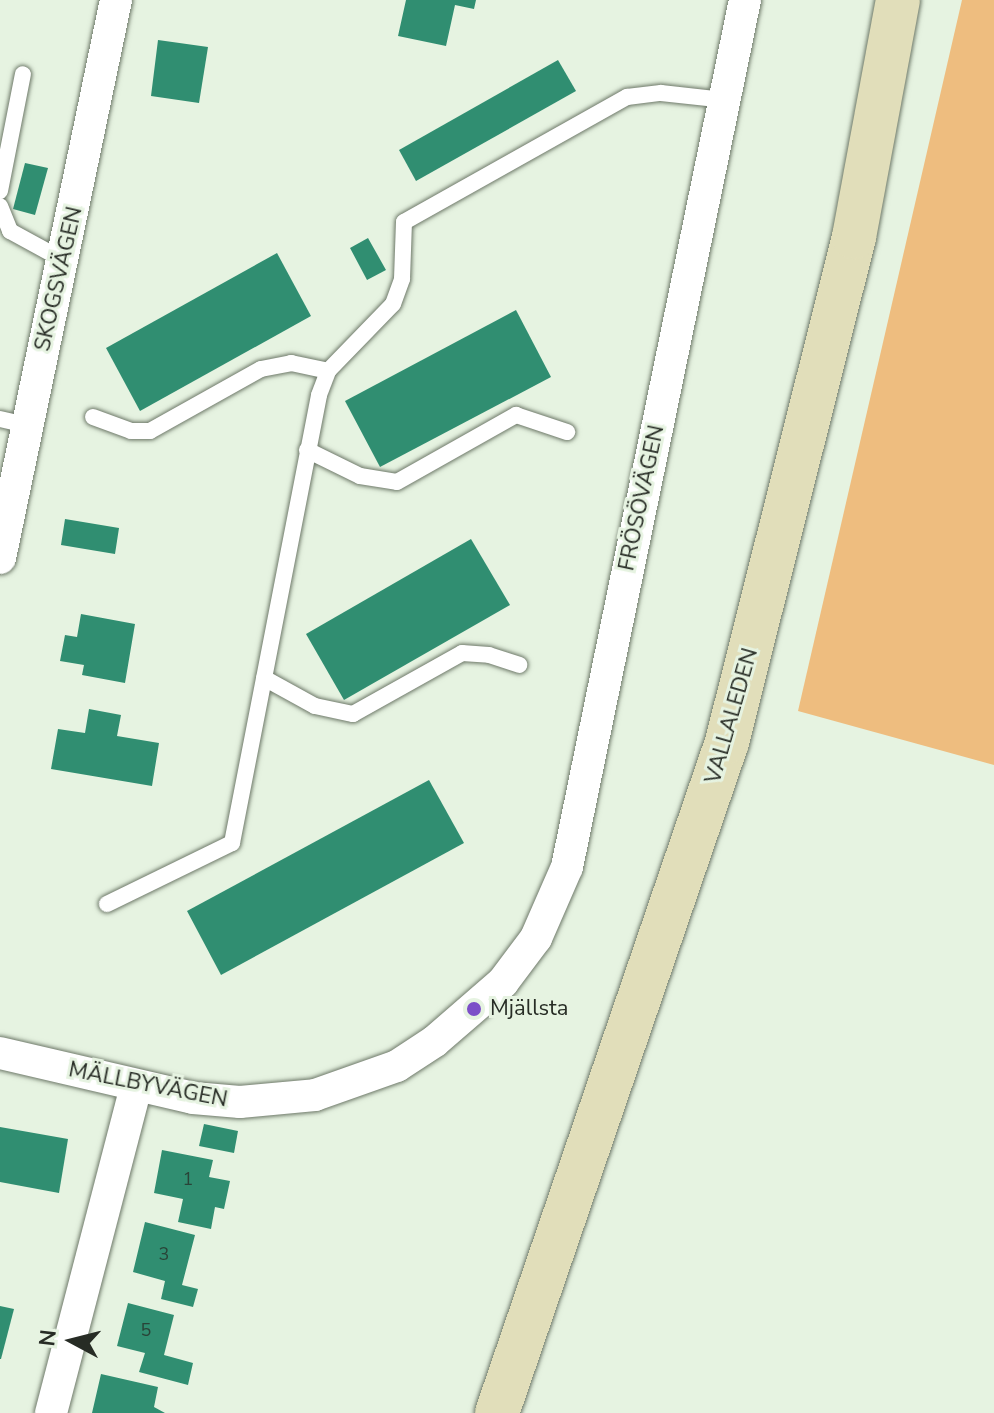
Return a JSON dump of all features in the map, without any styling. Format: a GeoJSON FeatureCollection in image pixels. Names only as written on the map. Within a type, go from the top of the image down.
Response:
{"type":"FeatureCollection","features":[{"type":"Feature","properties":{"kind":"main road","name":"VALLALEDEN"},"geometry":{"type":"LineString","coordinates":[[497,1413],[727,742],[854,237],[898,0]]}},
{"type":"Feature","properties":{"kind":"street","name":"SKOGSVÄGEN"},"geometry":{"type":"LineString","coordinates":[[0,558],[13,422],[63,260],[116,0]]}},
{"type":"Feature","properties":{"kind":"street","name":"FRÖSÖVÄGEN"},"geometry":{"type":"LineString","coordinates":[[503,982],[536,938],[567,867],[745,0]]}},
{"type":"Feature","properties":{"kind":"street","name":"MÄLLBYVÄGEN"},"geometry":{"type":"LineString","coordinates":[[0,1053],[136,1087],[240,1102],[315,1095],[397,1066],[435,1041],[503,982]]}},
{"type":"Feature","properties":{"kind":"street"},"geometry":{"type":"LineString","coordinates":[[51,1413],[136,1087]]}},
{"type":"Feature","properties":{"kind":"lane"},"geometry":{"type":"LineString","coordinates":[[0,191],[23,74]]}},
{"type":"Feature","properties":{"kind":"lane"},"geometry":{"type":"LineString","coordinates":[[107,904],[232,843],[307,450],[328,371],[393,304],[402,279],[404,222],[627,97],[661,93],[724,100]]}},
{"type":"Feature","properties":{"kind":"lane"},"geometry":{"type":"LineString","coordinates":[[0,206],[10,231],[63,260]]}},
{"type":"Feature","properties":{"kind":"lane"},"geometry":{"type":"LineString","coordinates":[[93,417],[131,431],[150,431],[261,369],[291,363],[328,371]]}},
{"type":"Feature","properties":{"kind":"lane"},"geometry":{"type":"LineString","coordinates":[[307,450],[360,476],[397,482],[516,415],[567,432]]}},
{"type":"Feature","properties":{"kind":"lane"},"geometry":{"type":"LineString","coordinates":[[264,678],[315,706],[353,714],[462,653],[489,655],[519,665]]}},
{"type":"Feature","properties":{"kind":"shaded area"},"geometry":{"type":"Polygon","coordinates":[[[962,0],[994,0],[994,765],[798,711],[962,0]]]}},
{"type":"Feature","properties":{"kind":"building"},"geometry":{"type":"Polygon","coordinates":[[[406,0],[476,0],[474,9],[455,5],[446,46],[398,36],[406,0]]]}},
{"type":"Feature","properties":{"kind":"building"},"geometry":{"type":"Polygon","coordinates":[[[158,40],[208,47],[199,103],[151,96],[158,40]]]}},
{"type":"Feature","properties":{"kind":"building"},"geometry":{"type":"Polygon","coordinates":[[[558,60],[576,91],[416,181],[399,150],[558,60]]]}},
{"type":"Feature","properties":{"kind":"building"},"geometry":{"type":"Polygon","coordinates":[[[25,163],[48,168],[35,215],[13,209],[25,163]]]}},
{"type":"Feature","properties":{"kind":"building"},"geometry":{"type":"Polygon","coordinates":[[[368,238],[386,270],[367,280],[350,248],[368,238]]]}},
{"type":"Feature","properties":{"kind":"building"},"geometry":{"type":"Polygon","coordinates":[[[277,253],[311,316],[140,411],[106,348],[277,253]]]}},
{"type":"Feature","properties":{"kind":"building"},"geometry":{"type":"Polygon","coordinates":[[[516,310],[551,377],[380,467],[345,401],[516,310]]]}},
{"type":"Feature","properties":{"kind":"building"},"geometry":{"type":"Polygon","coordinates":[[[65,519],[119,528],[115,554],[61,545],[65,519]]]}},
{"type":"Feature","properties":{"kind":"building"},"geometry":{"type":"Polygon","coordinates":[[[471,539],[510,605],[344,700],[306,634],[471,539]]]}},
{"type":"Feature","properties":{"kind":"building"},"geometry":{"type":"Polygon","coordinates":[[[81,614],[135,624],[125,683],[82,675],[84,665],[60,661],[65,635],[77,637],[81,614]]]}},
{"type":"Feature","properties":{"kind":"building"},"geometry":{"type":"Polygon","coordinates":[[[89,709],[121,715],[117,736],[159,743],[152,786],[51,769],[58,729],[85,733],[89,709]]]}},
{"type":"Feature","properties":{"kind":"building"},"geometry":{"type":"Polygon","coordinates":[[[429,780],[464,843],[221,975],[187,911],[429,780]]]}},
{"type":"Feature","properties":{"kind":"building"},"geometry":{"type":"Polygon","coordinates":[[[204,1124],[238,1131],[234,1153],[199,1146],[204,1124]]]}},
{"type":"Feature","properties":{"kind":"building"},"geometry":{"type":"Polygon","coordinates":[[[0,1127],[68,1139],[59,1193],[0,1182],[0,1127]]]}},
{"type":"Feature","properties":{"kind":"building"},"geometry":{"type":"Polygon","coordinates":[[[162,1150],[213,1160],[209,1177],[230,1181],[224,1209],[215,1207],[211,1229],[178,1222],[183,1199],[154,1193],[162,1150]]]}},
{"type":"Feature","properties":{"kind":"building"},"geometry":{"type":"Polygon","coordinates":[[[145,1222],[195,1235],[182,1285],[198,1289],[193,1307],[161,1299],[165,1281],[133,1272],[145,1222]]]}},
{"type":"Feature","properties":{"kind":"building"},"geometry":{"type":"Polygon","coordinates":[[[128,1303],[174,1315],[164,1355],[193,1363],[188,1385],[139,1372],[145,1353],[117,1346],[128,1303]]]}},
{"type":"Feature","properties":{"kind":"building"},"geometry":{"type":"Polygon","coordinates":[[[0,1306],[14,1309],[1,1359],[0,1359],[0,1306]]]}},
{"type":"Feature","properties":{"kind":"building"},"geometry":{"type":"Polygon","coordinates":[[[101,1374],[158,1387],[154,1407],[165,1413],[92,1413],[101,1374]]]}},
{"type":"Feature","properties":{"kind":"place","name":"Mjällsta"},"geometry":{"type":"Point","coordinates":[474,1009]}}]}
